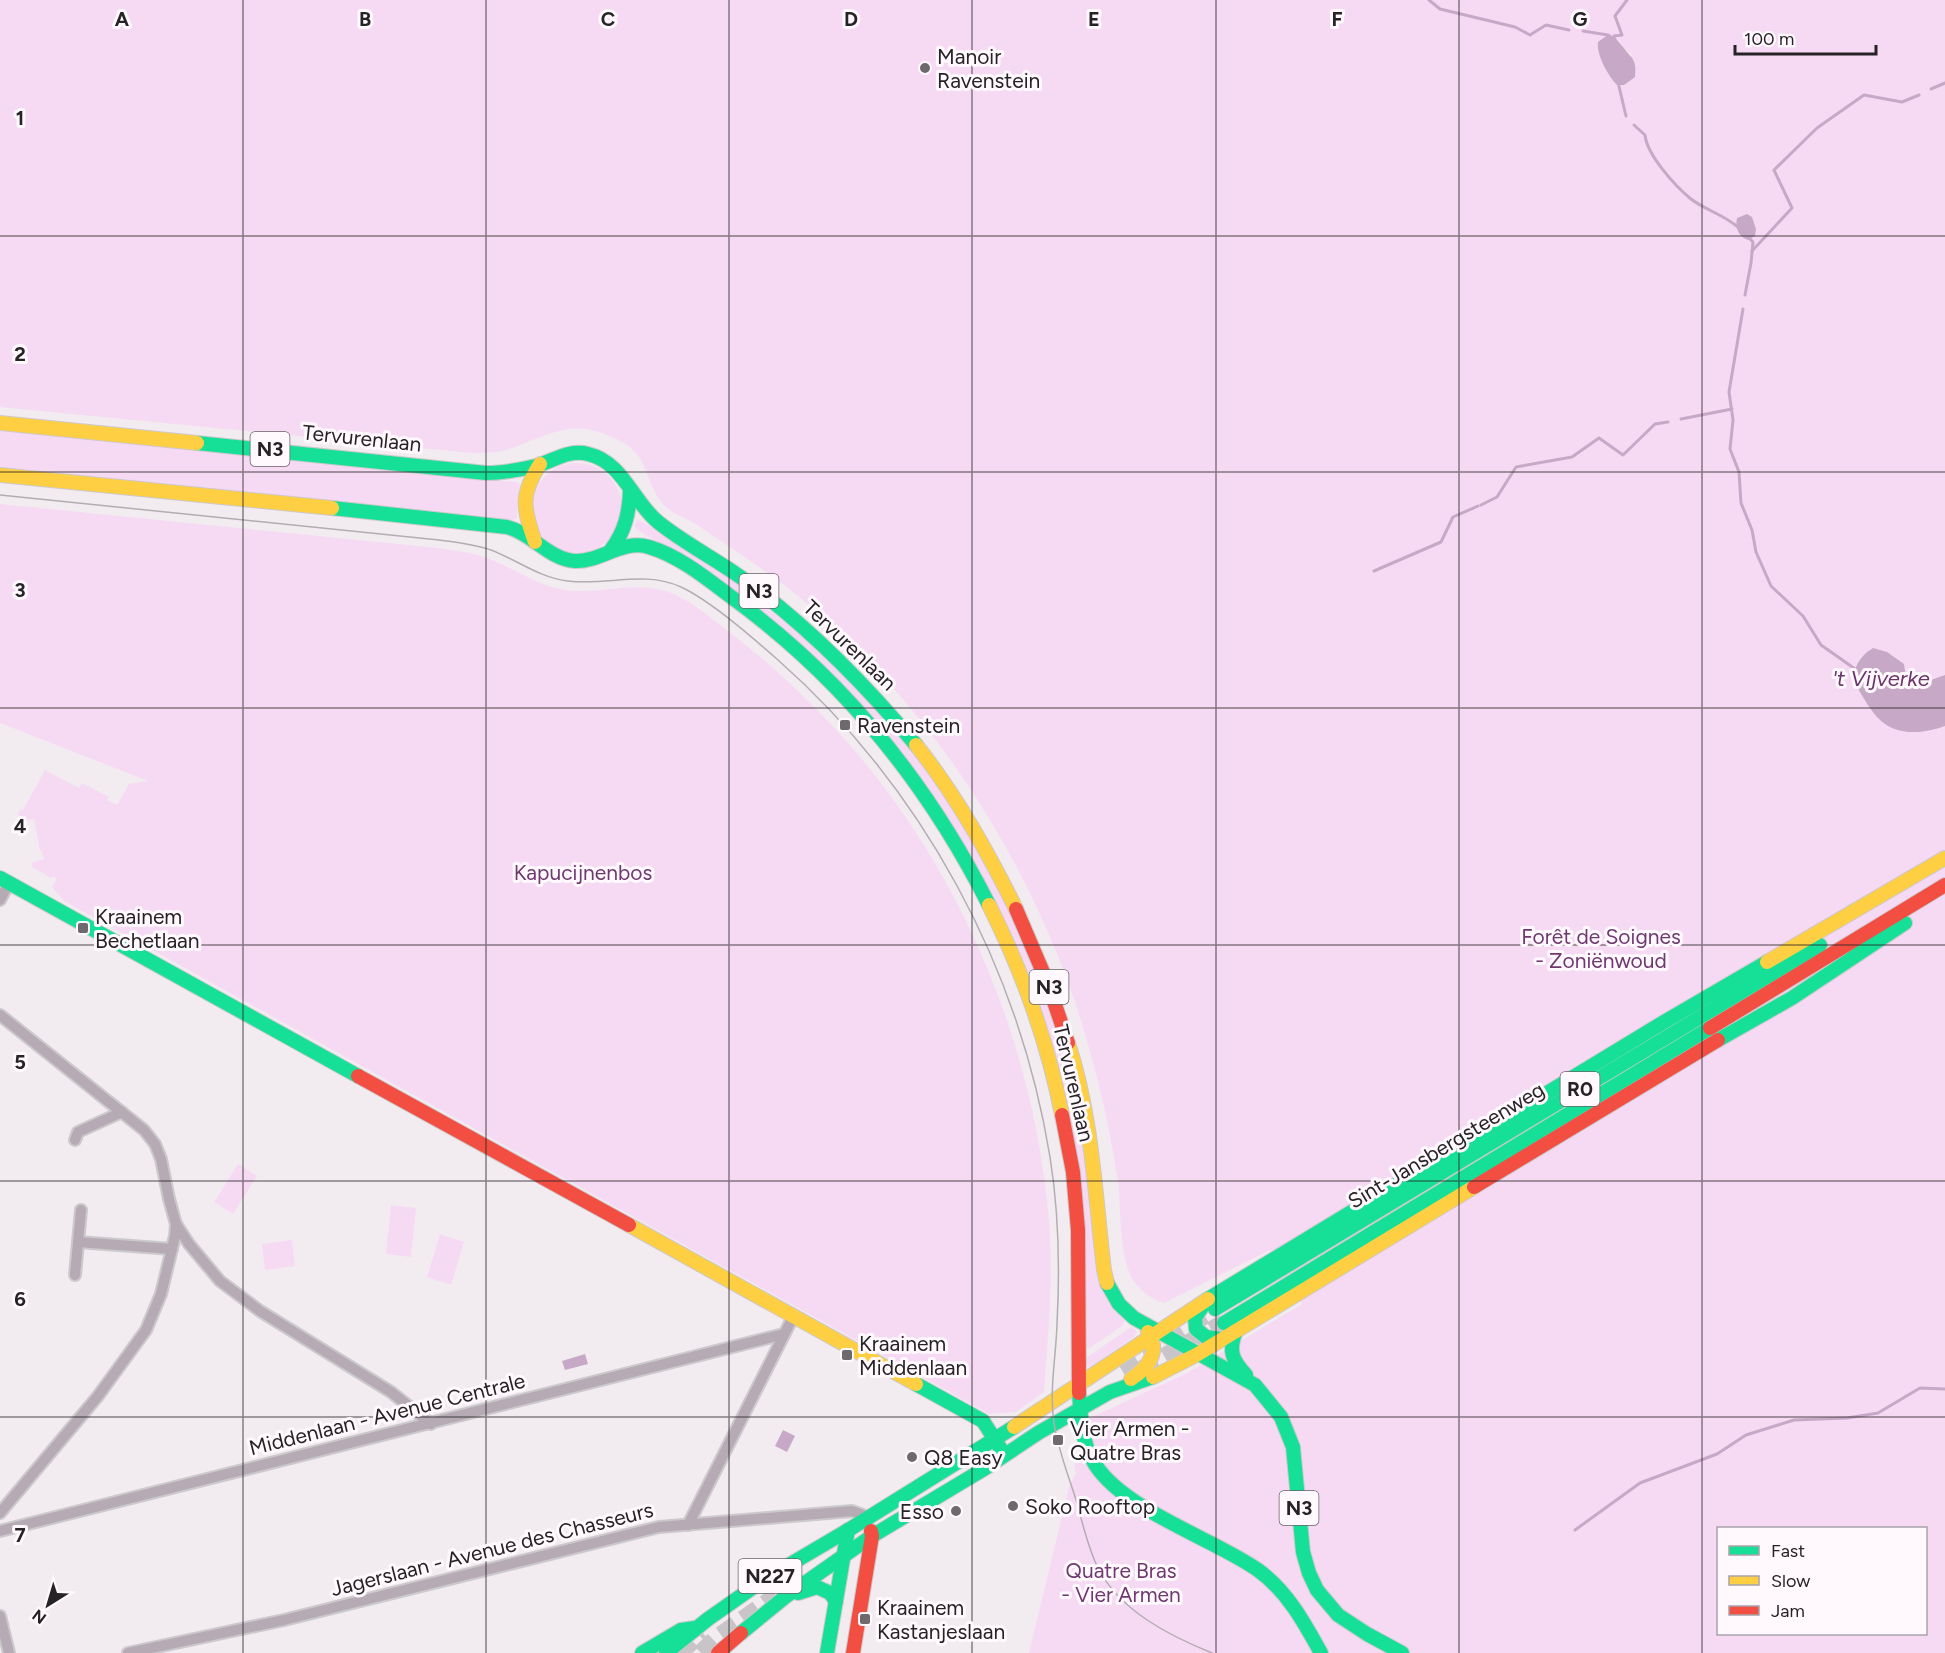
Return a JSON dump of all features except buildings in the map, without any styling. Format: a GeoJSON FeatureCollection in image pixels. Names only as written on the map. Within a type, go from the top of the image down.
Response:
{"type":"FeatureCollection","features":[{"type":"Feature","properties":{"kind":"main road","name":"Tervurenlaan"},"geometry":{"type":"LineString","coordinates":[[0,423],[486,473],[507,472],[571,453],[587,453],[603,459],[614,467],[641,507],[656,521],[723,564],[826,646],[878,699],[918,748],[977,833],[1019,911],[1047,980],[1070,1049],[1086,1119],[1106,1279],[1112,1295],[1132,1318],[1156,1335]]}},
{"type":"Feature","properties":{"kind":"main road"},"geometry":{"type":"LineString","coordinates":[[535,542],[526,520],[523,502],[526,486],[540,464]]}},
{"type":"Feature","properties":{"kind":"main road","name":"Tervurenlaan"},"geometry":{"type":"LineString","coordinates":[[0,475],[484,523],[520,532],[548,552],[563,559],[579,561],[595,558],[627,545],[640,544],[657,549],[711,582],[773,629],[814,664],[876,730],[921,789],[962,852],[999,921],[1027,988],[1047,1050],[1064,1119],[1073,1175],[1080,1284],[1077,1384],[1085,1442],[1096,1465],[1114,1487],[1256,1569],[1271,1581],[1282,1591],[1301,1616],[1321,1653]]}},
{"type":"Feature","properties":{"kind":"main road"},"geometry":{"type":"LineString","coordinates":[[610,551],[627,525],[630,491]]}},
{"type":"Feature","properties":{"kind":"main road"},"geometry":{"type":"LineString","coordinates":[[1156,1335],[1212,1304],[1664,1022],[1945,858]]}},
{"type":"Feature","properties":{"kind":"main road","name":"Sint-Jansbergsteenweg"},"geometry":{"type":"LineString","coordinates":[[1212,1304],[1945,870]]}},
{"type":"Feature","properties":{"kind":"main road"},"geometry":{"type":"LineString","coordinates":[[4,880],[983,1421],[1004,1454]]}},
{"type":"Feature","properties":{"kind":"main road","name":"Sint-Jansbergsteenweg"},"geometry":{"type":"LineString","coordinates":[[1224,1323],[1945,885]]}},
{"type":"Feature","properties":{"kind":"main road"},"geometry":{"type":"LineString","coordinates":[[1110,1392],[1144,1381],[1198,1354],[1698,1052],[1792,998],[1945,896]]}},
{"type":"Feature","properties":{"kind":"main road"},"geometry":{"type":"LineString","coordinates":[[1212,1304],[1197,1312],[1194,1322],[1197,1330],[1205,1336],[1222,1339]]}},
{"type":"Feature","properties":{"kind":"main road"},"geometry":{"type":"LineString","coordinates":[[1236,1331],[1231,1343],[1230,1354],[1234,1363],[1255,1385]]}},
{"type":"Feature","properties":{"kind":"main road","name":"N227"},"geometry":{"type":"LineString","coordinates":[[642,1653],[681,1630],[695,1628],[754,1586],[848,1530],[1156,1335]]}},
{"type":"Feature","properties":{"kind":"main road","name":"N227"},"geometry":{"type":"LineString","coordinates":[[707,1653],[720,1641],[741,1633],[785,1597],[872,1536],[1141,1373],[1153,1356],[1156,1335]]}},
{"type":"Feature","properties":{"kind":"main road","name":"N3"},"geometry":{"type":"LineString","coordinates":[[1156,1335],[1198,1354],[1255,1385],[1272,1404],[1289,1433],[1296,1462],[1303,1552],[1316,1591],[1330,1607],[1352,1625],[1402,1653]]}},
{"type":"Feature","properties":{"kind":"main road"},"geometry":{"type":"LineString","coordinates":[[1054,1424],[1085,1442]]}},
{"type":"Feature","properties":{"kind":"main road"},"geometry":{"type":"LineString","coordinates":[[853,1653],[872,1536],[868,1517]]}},
{"type":"Feature","properties":{"kind":"main road"},"geometry":{"type":"LineString","coordinates":[[827,1653],[848,1530]]}},
{"type":"Feature","properties":{"kind":"main road"},"geometry":{"type":"LineString","coordinates":[[785,1597],[817,1587],[830,1593],[836,1601]]}},
{"type":"Feature","properties":{"kind":"main road"},"geometry":{"type":"LineString","coordinates":[[831,1627],[857,1631]]}},
{"type":"Feature","properties":{"kind":"main road"},"geometry":{"type":"LineString","coordinates":[[666,1653],[695,1628]]}},
{"type":"Feature","properties":{"kind":"main road"},"geometry":{"type":"LineString","coordinates":[[718,1653],[741,1633]]}},
{"type":"Feature","properties":{"kind":"street"},"geometry":{"type":"LineString","coordinates":[[0,900],[4,880]]}},
{"type":"Feature","properties":{"kind":"street"},"geometry":{"type":"LineString","coordinates":[[0,1015],[144,1130],[155,1144],[161,1159],[176,1224],[161,1294],[146,1330],[98,1396],[0,1513]]}},
{"type":"Feature","properties":{"kind":"street"},"geometry":{"type":"LineString","coordinates":[[75,1140],[78,1132],[123,1112]]}},
{"type":"Feature","properties":{"kind":"street"},"geometry":{"type":"LineString","coordinates":[[75,1275],[81,1210]]}},
{"type":"Feature","properties":{"kind":"street"},"geometry":{"type":"LineString","coordinates":[[176,1224],[220,1281],[260,1311],[391,1392],[431,1424]]}},
{"type":"Feature","properties":{"kind":"street"},"geometry":{"type":"LineString","coordinates":[[78,1242],[172,1249]]}},
{"type":"Feature","properties":{"kind":"street"},"geometry":{"type":"LineString","coordinates":[[688,1525],[793,1317]]}},
{"type":"Feature","properties":{"kind":"street","name":"Middenlaan - Avenue Centrale"},"geometry":{"type":"LineString","coordinates":[[0,1531],[784,1334]]}},
{"type":"Feature","properties":{"kind":"street","name":"Jagerslaan - Avenue des Chasseurs"},"geometry":{"type":"LineString","coordinates":[[128,1653],[284,1620],[659,1527],[852,1511],[868,1517]]}},
{"type":"Feature","properties":{"kind":"street"},"geometry":{"type":"LineString","coordinates":[[0,1616],[9,1653]]}},
{"type":"Feature","properties":{"kind":"green space"},"geometry":{"type":"Polygon","coordinates":[[[0,0],[1945,0],[1945,675],[1921,684],[1894,674],[1861,656],[1854,670],[1928,732],[1945,726],[1945,1653],[1029,1653],[1069,1487],[1076,1473],[1074,1466],[1091,1435],[1090,1418],[1187,1373],[1302,1304],[1270,1250],[1164,1303],[1148,1295],[1135,1283],[1129,1272],[1123,1249],[1117,1175],[1102,1098],[1082,1023],[1065,974],[1041,917],[1014,862],[982,808],[947,756],[909,706],[867,660],[823,617],[775,578],[694,523],[664,506],[655,493],[637,454],[621,441],[595,431],[571,429],[548,434],[502,451],[471,453],[0,407],[0,0]],[[1619,40],[1600,58],[1611,79],[1632,55],[1619,40]]]}},
{"type":"Feature","properties":{"kind":"green space"},"geometry":{"type":"Polygon","coordinates":[[[0,430],[516,482],[520,484],[517,518],[513,520],[0,469],[0,430]]]}},
{"type":"Feature","properties":{"kind":"green space"},"geometry":{"type":"Polygon","coordinates":[[[577,463],[594,466],[609,476],[619,491],[622,508],[619,525],[609,540],[594,550],[577,553],[560,550],[545,540],[535,525],[532,508],[535,491],[545,476],[560,466],[577,463]]]}},
{"type":"Feature","properties":{"kind":"green space","name":"Kapucijnenbos"},"geometry":{"type":"Polygon","coordinates":[[[0,504],[438,548],[484,557],[536,581],[566,590],[635,587],[662,590],[695,606],[766,662],[805,698],[855,751],[900,809],[940,872],[974,937],[1002,1006],[1024,1076],[1040,1148],[1049,1221],[1051,1285],[1044,1392],[1016,1412],[989,1414],[64,901],[52,887],[57,879],[32,867],[31,863],[44,859],[40,851],[34,819],[20,821],[18,813],[21,809],[23,810],[45,770],[79,788],[82,783],[109,797],[107,800],[117,805],[129,784],[148,781],[0,723],[0,504]]]}},
{"type":"Feature","properties":{"kind":"green space"},"geometry":{"type":"Polygon","coordinates":[[[638,520],[727,575],[833,662],[919,758],[958,815],[996,880],[1055,1021],[1079,1115],[1092,1213],[1096,1273],[1125,1320],[1122,1326],[1088,1349],[1085,1347],[1087,1313],[1047,1030],[899,748],[672,551],[636,529],[634,525],[638,520]]]}},
{"type":"Feature","properties":{"kind":"green space"},"geometry":{"type":"Polygon","coordinates":[[[238,1164],[257,1176],[233,1214],[214,1202],[238,1164]]]}},
{"type":"Feature","properties":{"kind":"green space"},"geometry":{"type":"Polygon","coordinates":[[[391,1205],[416,1208],[411,1257],[386,1254],[391,1205]]]}},
{"type":"Feature","properties":{"kind":"green space"},"geometry":{"type":"Polygon","coordinates":[[[440,1234],[464,1242],[451,1285],[427,1277],[440,1234]]]}},
{"type":"Feature","properties":{"kind":"green space"},"geometry":{"type":"Polygon","coordinates":[[[292,1240],[295,1266],[265,1270],[262,1244],[292,1240]]]}},
{"type":"Feature","properties":{"kind":"green space"},"geometry":{"type":"Polygon","coordinates":[[[1131,1327],[1137,1331],[1134,1337],[1091,1367],[1086,1365],[1086,1358],[1131,1327]]]}},
{"type":"Feature","properties":{"kind":"water"},"geometry":{"type":"Polygon","coordinates":[[[1609,34],[1618,41],[1634,63],[1635,77],[1624,85],[1617,85],[1599,53],[1598,42],[1609,34]]]}},
{"type":"Feature","properties":{"kind":"water"},"geometry":{"type":"Polygon","coordinates":[[[1747,214],[1752,217],[1756,229],[1755,236],[1748,240],[1740,234],[1736,225],[1737,218],[1747,214]]]}},
{"type":"Feature","properties":{"kind":"water","name":"'t Vijverke"},"geometry":{"type":"Polygon","coordinates":[[[1873,648],[1887,652],[1904,664],[1906,679],[1911,682],[1926,682],[1945,675],[1945,726],[1928,731],[1901,731],[1892,728],[1877,717],[1853,681],[1858,662],[1873,648]]]}},
{"type":"Feature","properties":{"kind":"water"},"geometry":{"type":"Polygon","coordinates":[[[585,1354],[588,1364],[565,1370],[562,1361],[585,1354]]]}},
{"type":"Feature","properties":{"kind":"water"},"geometry":{"type":"Polygon","coordinates":[[[783,1430],[795,1436],[787,1452],[775,1446],[783,1430]]]}},
{"type":"Feature","properties":{"kind":"waterway"},"geometry":{"type":"LineString","coordinates":[[1429,0],[1440,9],[1515,27],[1530,35],[1546,25],[1569,30]]}},
{"type":"Feature","properties":{"kind":"waterway"},"geometry":{"type":"LineString","coordinates":[[1615,40],[1614,36],[1622,35],[1615,16],[1627,0]]}},
{"type":"Feature","properties":{"kind":"waterway"},"geometry":{"type":"LineString","coordinates":[[1583,31],[1608,35]]}},
{"type":"Feature","properties":{"kind":"waterway"},"geometry":{"type":"LineString","coordinates":[[1618,82],[1626,116]]}},
{"type":"Feature","properties":{"kind":"waterway"},"geometry":{"type":"LineString","coordinates":[[1931,89],[1945,83]]}},
{"type":"Feature","properties":{"kind":"waterway"},"geometry":{"type":"LineString","coordinates":[[1752,251],[1792,208],[1774,170],[1817,128],[1864,95],[1902,102],[1919,95]]}},
{"type":"Feature","properties":{"kind":"waterway"},"geometry":{"type":"LineString","coordinates":[[1634,125],[1645,135],[1656,161],[1677,186],[1691,199],[1739,228]]}},
{"type":"Feature","properties":{"kind":"waterway"},"geometry":{"type":"LineString","coordinates":[[1745,295],[1753,242],[1748,237]]}},
{"type":"Feature","properties":{"kind":"waterway"},"geometry":{"type":"LineString","coordinates":[[1743,309],[1729,392],[1733,420],[1730,449],[1739,472],[1741,503],[1752,530],[1756,552],[1771,586],[1803,616],[1821,645],[1858,671]]}},
{"type":"Feature","properties":{"kind":"waterway"},"geometry":{"type":"LineString","coordinates":[[1681,419],[1732,409]]}},
{"type":"Feature","properties":{"kind":"waterway"},"geometry":{"type":"LineString","coordinates":[[1481,505],[1497,497],[1516,467],[1572,457],[1599,438],[1623,455],[1655,424],[1668,422]]}},
{"type":"Feature","properties":{"kind":"waterway"},"geometry":{"type":"LineString","coordinates":[[1374,571],[1441,542],[1453,517],[1478,506]]}},
{"type":"Feature","properties":{"kind":"waterway"},"geometry":{"type":"LineString","coordinates":[[1575,1530],[1640,1483],[1717,1454],[1746,1435],[1794,1420],[1847,1418],[1878,1413],[1920,1388],[1945,1389]]}},
{"type":"Feature","properties":{"kind":"tunnel"},"geometry":{"type":"LineString","coordinates":[[1120,1367],[1207,1314]]}},
{"type":"Feature","properties":{"kind":"tunnel"},"geometry":{"type":"LineString","coordinates":[[1141,1370],[1224,1323]]}},
{"type":"Feature","properties":{"kind":"tunnel"},"geometry":{"type":"LineString","coordinates":[[701,1653],[717,1638],[776,1596]]}},
{"type":"Feature","properties":{"kind":"tunnel"},"geometry":{"type":"LineString","coordinates":[[679,1653],[702,1632]]}},
{"type":"Feature","properties":{"kind":"tram line"},"geometry":{"type":"LineString","coordinates":[[0,495],[452,542],[491,550],[538,573],[568,581],[639,579],[667,582],[705,601],[778,660],[830,710],[877,765],[920,823],[957,885],[989,950],[1015,1017],[1035,1086],[1050,1157],[1057,1220],[1058,1261],[1057,1324],[1052,1386],[1054,1423],[1089,1544],[1098,1568],[1119,1597],[1163,1630],[1212,1653]]}},
{"type":"Feature","properties":{"kind":"traffic: fast"},"geometry":{"type":"LineString","coordinates":[[197,443],[486,473],[530,467],[574,453],[600,458],[619,474],[649,514],[658,522],[746,581],[814,637],[877,700],[916,745]]}},
{"type":"Feature","properties":{"kind":"traffic: fast"},"geometry":{"type":"LineString","coordinates":[[611,550],[625,522],[630,491]]}},
{"type":"Feature","properties":{"kind":"traffic: fast"},"geometry":{"type":"LineString","coordinates":[[332,508],[507,527],[516,530],[556,556],[575,561],[639,545],[660,551],[692,568],[771,628],[845,697],[879,735],[938,816],[989,905]]}},
{"type":"Feature","properties":{"kind":"traffic: fast"},"geometry":{"type":"LineString","coordinates":[[0,878],[358,1076]]}},
{"type":"Feature","properties":{"kind":"traffic: fast"},"geometry":{"type":"LineString","coordinates":[[1718,1040],[1792,998],[1905,923]]}},
{"type":"Feature","properties":{"kind":"traffic: fast"},"geometry":{"type":"LineString","coordinates":[[1215,1309],[1820,945]]}},
{"type":"Feature","properties":{"kind":"traffic: fast"},"geometry":{"type":"LineString","coordinates":[[1208,1299],[1767,962]]}},
{"type":"Feature","properties":{"kind":"traffic: fast"},"geometry":{"type":"LineString","coordinates":[[1224,1323],[1710,1028]]}},
{"type":"Feature","properties":{"kind":"traffic: fast"},"geometry":{"type":"LineString","coordinates":[[1107,1283],[1119,1304],[1134,1318],[1255,1385],[1281,1417],[1293,1447],[1303,1552],[1317,1590],[1338,1615],[1402,1653]]}},
{"type":"Feature","properties":{"kind":"traffic: fast"},"geometry":{"type":"LineString","coordinates":[[1204,1304],[1195,1318],[1196,1329],[1206,1337],[1222,1339]]}},
{"type":"Feature","properties":{"kind":"traffic: fast"},"geometry":{"type":"LineString","coordinates":[[1236,1331],[1232,1344],[1233,1355],[1237,1365],[1246,1375]]}},
{"type":"Feature","properties":{"kind":"traffic: fast"},"geometry":{"type":"LineString","coordinates":[[741,1633],[785,1597],[872,1536],[984,1469],[1038,1433],[1110,1392],[1153,1377]]}},
{"type":"Feature","properties":{"kind":"traffic: fast"},"geometry":{"type":"LineString","coordinates":[[916,1384],[983,1421],[1004,1454]]}},
{"type":"Feature","properties":{"kind":"traffic: fast"},"geometry":{"type":"LineString","coordinates":[[1079,1393],[1082,1427],[1088,1451],[1104,1477],[1122,1493],[1144,1507],[1239,1558],[1268,1578],[1294,1608],[1321,1653]]}},
{"type":"Feature","properties":{"kind":"traffic: fast"},"geometry":{"type":"LineString","coordinates":[[666,1653],[708,1619],[765,1579],[1014,1427]]}},
{"type":"Feature","properties":{"kind":"traffic: fast"},"geometry":{"type":"LineString","coordinates":[[827,1653],[848,1530]]}},
{"type":"Feature","properties":{"kind":"traffic: fast"},"geometry":{"type":"LineString","coordinates":[[798,1593],[817,1587],[830,1593],[836,1601]]}},
{"type":"Feature","properties":{"kind":"traffic: fast"},"geometry":{"type":"LineString","coordinates":[[642,1653],[681,1630],[695,1628]]}},
{"type":"Feature","properties":{"kind":"traffic: slow"},"geometry":{"type":"LineString","coordinates":[[0,423],[197,443]]}},
{"type":"Feature","properties":{"kind":"traffic: slow"},"geometry":{"type":"LineString","coordinates":[[535,542],[526,511],[526,493],[540,464]]}},
{"type":"Feature","properties":{"kind":"traffic: slow"},"geometry":{"type":"LineString","coordinates":[[0,475],[332,508]]}},
{"type":"Feature","properties":{"kind":"traffic: slow"},"geometry":{"type":"LineString","coordinates":[[916,745],[945,784],[970,824],[1016,909]]}},
{"type":"Feature","properties":{"kind":"traffic: slow"},"geometry":{"type":"LineString","coordinates":[[1767,962],[1945,858]]}},
{"type":"Feature","properties":{"kind":"traffic: slow"},"geometry":{"type":"LineString","coordinates":[[989,905],[1033,1008],[1062,1115]]}},
{"type":"Feature","properties":{"kind":"traffic: slow"},"geometry":{"type":"LineString","coordinates":[[1068,1043],[1088,1127],[1107,1283]]}},
{"type":"Feature","properties":{"kind":"traffic: slow"},"geometry":{"type":"LineString","coordinates":[[1236,1331],[1474,1187]]}},
{"type":"Feature","properties":{"kind":"traffic: slow"},"geometry":{"type":"LineString","coordinates":[[629,1225],[916,1384]]}},
{"type":"Feature","properties":{"kind":"traffic: slow"},"geometry":{"type":"LineString","coordinates":[[1014,1427],[1208,1299]]}},
{"type":"Feature","properties":{"kind":"traffic: slow"},"geometry":{"type":"LineString","coordinates":[[1153,1377],[1236,1331]]}},
{"type":"Feature","properties":{"kind":"traffic: slow"},"geometry":{"type":"LineString","coordinates":[[1131,1379],[1151,1358],[1153,1346],[1148,1332]]}},
{"type":"Feature","properties":{"kind":"traffic: jam"},"geometry":{"type":"LineString","coordinates":[[1710,1028],[1945,885]]}},
{"type":"Feature","properties":{"kind":"traffic: jam"},"geometry":{"type":"LineString","coordinates":[[1016,909],[1048,984],[1068,1043]]}},
{"type":"Feature","properties":{"kind":"traffic: jam"},"geometry":{"type":"LineString","coordinates":[[1474,1187],[1718,1040]]}},
{"type":"Feature","properties":{"kind":"traffic: jam"},"geometry":{"type":"LineString","coordinates":[[358,1076],[629,1225]]}},
{"type":"Feature","properties":{"kind":"traffic: jam"},"geometry":{"type":"LineString","coordinates":[[1062,1115],[1073,1172],[1078,1230],[1079,1393]]}},
{"type":"Feature","properties":{"kind":"traffic: jam"},"geometry":{"type":"LineString","coordinates":[[853,1653],[871,1531]]}},
{"type":"Feature","properties":{"kind":"traffic: jam"},"geometry":{"type":"LineString","coordinates":[[718,1653],[741,1633]]}},
{"type":"Feature","properties":{"kind":"place","name":"Manoir Ravenstein"},"geometry":{"type":"Point","coordinates":[925,68]}},
{"type":"Feature","properties":{"kind":"place","name":"Ravenstein"},"geometry":{"type":"Point","coordinates":[845,725]}},
{"type":"Feature","properties":{"kind":"place","name":"Kraainem Bechetlaan"},"geometry":{"type":"Point","coordinates":[83,928]}},
{"type":"Feature","properties":{"kind":"place","name":"Kraainem Middenlaan"},"geometry":{"type":"Point","coordinates":[847,1355]}},
{"type":"Feature","properties":{"kind":"place","name":"Vier Armen - Quatre Bras"},"geometry":{"type":"Point","coordinates":[1058,1440]}},
{"type":"Feature","properties":{"kind":"place","name":"Q8 Easy"},"geometry":{"type":"Point","coordinates":[912,1457]}},
{"type":"Feature","properties":{"kind":"place","name":"Soko Rooftop"},"geometry":{"type":"Point","coordinates":[1013,1506]}},
{"type":"Feature","properties":{"kind":"place","name":"Esso"},"geometry":{"type":"Point","coordinates":[956,1511]}},
{"type":"Feature","properties":{"kind":"place","name":"Kraainem Kastanjeslaan"},"geometry":{"type":"Point","coordinates":[865,1619]}},
{"type":"Feature","properties":{"kind":"park label","name":"Forêt de Soignes - Zoniënwoud"},"geometry":{"type":"Point","coordinates":[1601,948]}},
{"type":"Feature","properties":{"kind":"park label","name":"Quatre Bras - Vier Armen"},"geometry":{"type":"Point","coordinates":[1121,1582]}}]}
